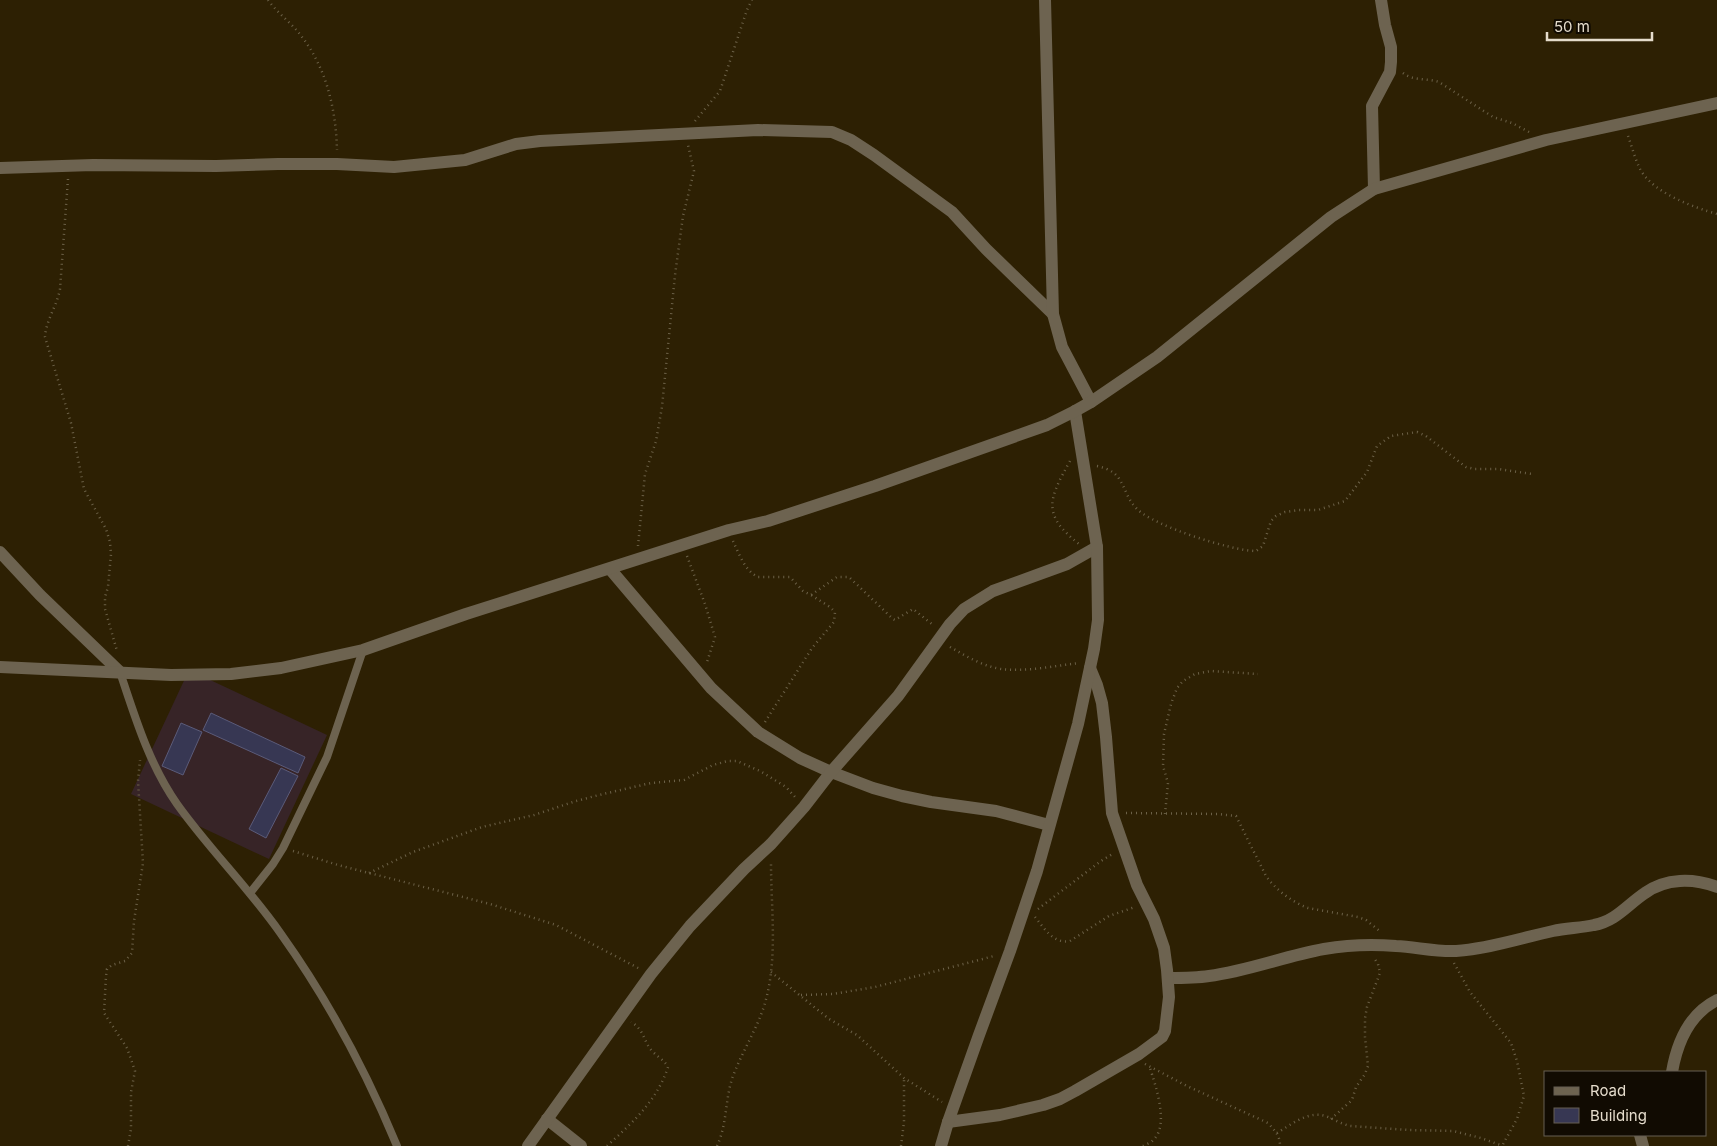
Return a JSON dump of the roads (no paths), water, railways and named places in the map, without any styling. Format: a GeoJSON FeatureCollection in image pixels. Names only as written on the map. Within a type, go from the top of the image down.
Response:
{"type":"FeatureCollection","features":[{"type":"Feature","properties":{"kind":"street"},"geometry":{"type":"LineString","coordinates":[[1045,0],[1053,314],[1062,347],[1091,402]]}},
{"type":"Feature","properties":{"kind":"street"},"geometry":{"type":"LineString","coordinates":[[1374,189],[1372,106],[1390,72],[1391,62],[1391,47],[1384,25],[1381,0]]}},
{"type":"Feature","properties":{"kind":"street"},"geometry":{"type":"LineString","coordinates":[[0,667],[171,675],[231,674],[281,668],[363,650],[466,614],[729,530],[768,521],[1047,425],[1075,411],[1157,357],[1332,217],[1374,189],[1546,140],[1717,103]]}},
{"type":"Feature","properties":{"kind":"street"},"geometry":{"type":"LineString","coordinates":[[0,168],[337,164],[394,167],[465,160],[528,142],[758,130],[832,132],[851,140],[952,212],[986,249],[1053,314]]}},
{"type":"Feature","properties":{"kind":"street"},"geometry":{"type":"LineString","coordinates":[[941,1146],[952,1109],[1037,871],[1078,724],[1091,665],[1098,620],[1085,464],[1075,411]]}},
{"type":"Feature","properties":{"kind":"street"},"geometry":{"type":"LineString","coordinates":[[528,1146],[651,974],[701,913],[771,844],[804,807],[831,772],[898,696],[940,637],[964,609],[993,591],[1051,570],[1093,549]]}},
{"type":"Feature","properties":{"kind":"street"},"geometry":{"type":"LineString","coordinates":[[0,552],[89,643],[123,672]]}},
{"type":"Feature","properties":{"kind":"street"},"geometry":{"type":"LineString","coordinates":[[610,569],[704,679],[758,732],[769,740],[800,758],[873,788],[931,802],[996,811],[1049,825]]}},
{"type":"Feature","properties":{"kind":"street"},"geometry":{"type":"LineString","coordinates":[[948,1122],[1000,1115],[1043,1105],[1075,1091],[1133,1058],[1154,1044],[1162,1037],[1165,1031],[1169,997],[1164,948],[1154,919],[1137,885],[1112,813],[1102,703],[1091,665]]}},
{"type":"Feature","properties":{"kind":"street"},"geometry":{"type":"LineString","coordinates":[[1168,978],[1211,976],[1324,950],[1364,946],[1395,946],[1456,951],[1478,948],[1554,931],[1600,924],[1618,915],[1644,894],[1658,886],[1673,882],[1695,881],[1717,887]]}},
{"type":"Feature","properties":{"kind":"street"},"geometry":{"type":"LineString","coordinates":[[1672,1071],[1676,1051],[1695,1017],[1702,1009],[1717,1000]]}},
{"type":"Feature","properties":{"kind":"street"},"geometry":{"type":"LineString","coordinates":[[547,1119],[581,1146]]}},
{"type":"Feature","properties":{"kind":"lane"},"geometry":{"type":"LineString","coordinates":[[250,893],[273,864],[327,757],[363,650]]}},
{"type":"Feature","properties":{"kind":"lane"},"geometry":{"type":"LineString","coordinates":[[123,672],[144,741],[153,762],[176,803],[250,893],[296,956],[334,1015],[397,1146]]}}]}
